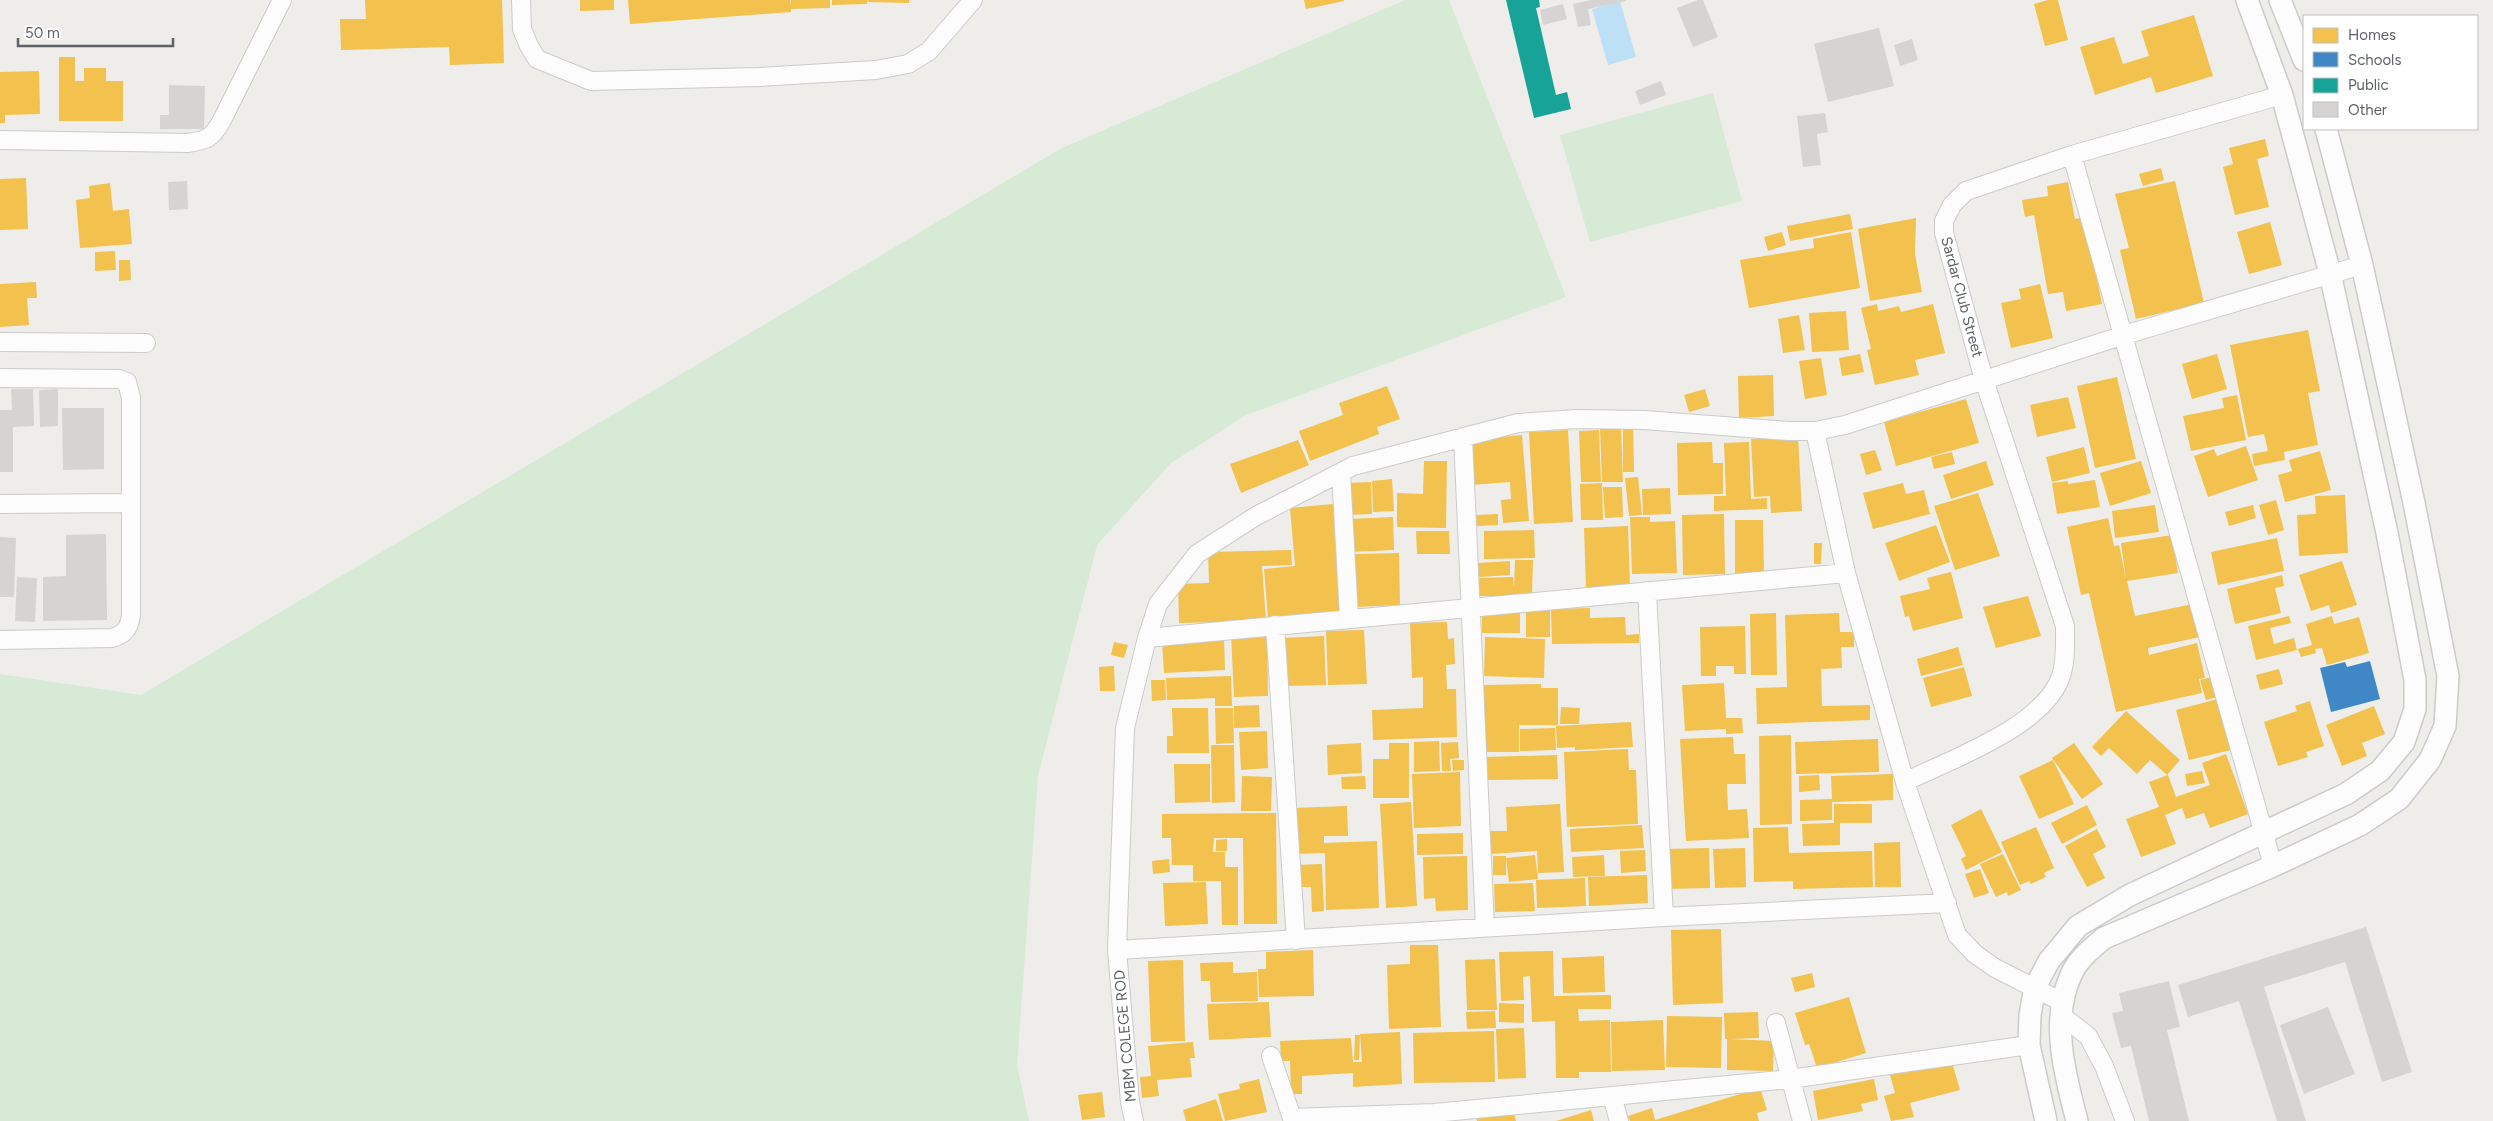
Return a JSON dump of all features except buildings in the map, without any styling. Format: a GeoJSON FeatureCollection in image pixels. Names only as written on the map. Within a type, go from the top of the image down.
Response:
{"type":"FeatureCollection","features":[{"type":"Feature","properties":{"kind":"street"},"geometry":{"type":"LineString","coordinates":[[0,140],[188,143],[205,141],[214,134],[221,122],[282,0]]}},
{"type":"Feature","properties":{"kind":"street"},"geometry":{"type":"LineString","coordinates":[[521,0],[522,29],[537,59],[591,81],[759,77],[876,70],[908,64],[929,51],[973,0]]}},
{"type":"Feature","properties":{"kind":"street"},"geometry":{"type":"LineString","coordinates":[[2046,1121],[2029,1045],[2030,1015],[2035,987],[2049,962],[2078,926],[2130,895],[2264,834],[2346,794],[2380,771],[2404,742],[2415,709],[2415,680],[2387,533],[2330,273],[2282,95],[2247,0]]}},
{"type":"Feature","properties":{"kind":"street"},"geometry":{"type":"LineString","coordinates":[[2280,0],[2303,58]]}},
{"type":"Feature","properties":{"kind":"street"},"geometry":{"type":"LineString","coordinates":[[2273,866],[2072,155],[2282,95]]}},
{"type":"Feature","properties":{"kind":"street"},"geometry":{"type":"LineString","coordinates":[[2077,1121],[2066,1078],[2061,1042],[2062,1009],[2071,974],[2087,952],[2104,938],[2273,866],[2360,825],[2399,799],[2430,760],[2445,726],[2448,676],[2362,265],[2326,130]]}},
{"type":"Feature","properties":{"kind":"street","name":"Sardar Club Street"},"geometry":{"type":"LineString","coordinates":[[1905,782],[2015,728],[2046,702],[2061,676],[2065,626],[1984,380],[1944,233],[1944,221],[1952,205],[1966,191],[2072,155]]}},
{"type":"Feature","properties":{"kind":"street","name":"MBM COLEGE ROD"},"geometry":{"type":"LineString","coordinates":[[1134,1121],[1130,1102],[1117,950],[1125,728],[1147,638],[1158,604],[1197,554],[1256,516],[1353,466],[1518,423],[1577,418],[1644,420],[1788,431],[1815,431],[1845,425],[2124,335],[2362,265]]}},
{"type":"Feature","properties":{"kind":"street"},"geometry":{"type":"LineString","coordinates":[[0,342],[146,343]]}},
{"type":"Feature","properties":{"kind":"street"},"geometry":{"type":"LineString","coordinates":[[0,378],[119,378],[127,382],[130,388],[132,615],[130,626],[124,634],[112,638],[0,640]]}},
{"type":"Feature","properties":{"kind":"street"},"geometry":{"type":"LineString","coordinates":[[1815,431],[1846,573],[1905,782],[1957,934],[1975,954],[1995,968],[2035,987],[2062,1009],[2088,1036],[2104,1066],[2125,1121]]}},
{"type":"Feature","properties":{"kind":"street"},"geometry":{"type":"LineString","coordinates":[[1463,437],[1485,928]]}},
{"type":"Feature","properties":{"kind":"street"},"geometry":{"type":"LineString","coordinates":[[1341,473],[1349,617]]}},
{"type":"Feature","properties":{"kind":"street"},"geometry":{"type":"LineString","coordinates":[[0,504],[130,503]]}},
{"type":"Feature","properties":{"kind":"street"},"geometry":{"type":"LineString","coordinates":[[1147,638],[1349,617],[1846,573]]}},
{"type":"Feature","properties":{"kind":"street"},"geometry":{"type":"LineString","coordinates":[[1647,591],[1664,917]]}},
{"type":"Feature","properties":{"kind":"street"},"geometry":{"type":"LineString","coordinates":[[1275,625],[1296,940]]}},
{"type":"Feature","properties":{"kind":"street"},"geometry":{"type":"LineString","coordinates":[[1117,950],[1664,917],[1946,903]]}},
{"type":"Feature","properties":{"kind":"street"},"geometry":{"type":"LineString","coordinates":[[1776,1023],[1802,1121]]}},
{"type":"Feature","properties":{"kind":"street"},"geometry":{"type":"LineString","coordinates":[[1271,1056],[1293,1120],[1435,1117],[1612,1096],[1790,1079],[2029,1045]]}},
{"type":"Feature","properties":{"kind":"street"},"geometry":{"type":"LineString","coordinates":[[1612,1096],[1619,1121]]}},
{"type":"Feature","properties":{"kind":"green space"},"geometry":{"type":"Polygon","coordinates":[[[1405,0],[1449,0],[1566,297],[1246,415],[1171,463],[1097,545],[1038,776],[1017,1065],[1029,1121],[0,1121],[0,674],[141,695],[1060,149],[1405,0]]]}},
{"type":"Feature","properties":{"kind":"green space"},"geometry":{"type":"Polygon","coordinates":[[[1713,93],[1742,201],[1590,242],[1560,135],[1713,93]]]}},
{"type":"Feature","properties":{"kind":"water"},"geometry":{"type":"Polygon","coordinates":[[[1620,1],[1636,57],[1608,65],[1592,9],[1620,1]]]}}]}
